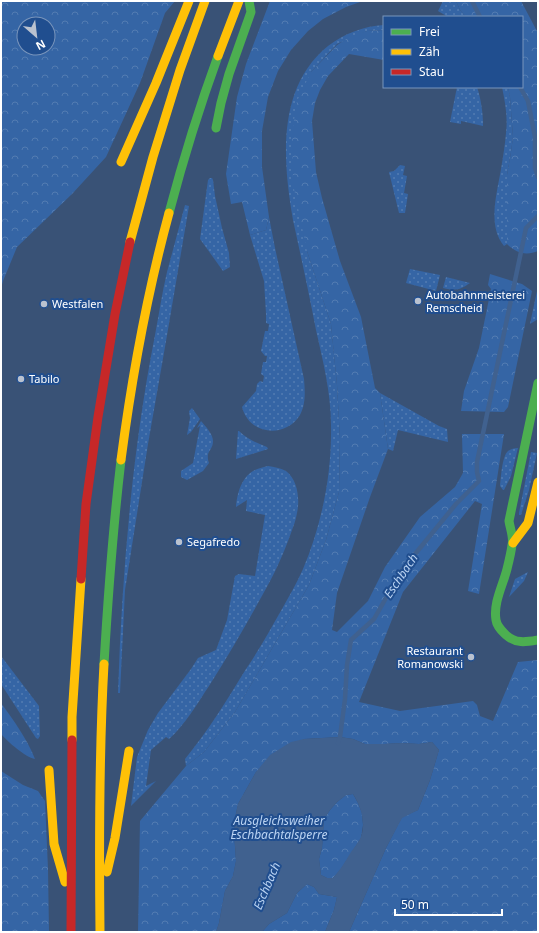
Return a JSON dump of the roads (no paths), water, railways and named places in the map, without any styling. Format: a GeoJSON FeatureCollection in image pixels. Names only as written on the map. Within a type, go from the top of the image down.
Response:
{"type":"FeatureCollection","features":[{"type":"Feature","properties":{"kind":"main road"},"geometry":{"type":"LineString","coordinates":[[122,162],[189,1]]}},
{"type":"Feature","properties":{"kind":"main road"},"geometry":{"type":"LineString","coordinates":[[71,932],[72,717],[86,504],[98,418],[115,314],[131,238],[153,157],[180,70],[205,1]]}},
{"type":"Feature","properties":{"kind":"main road"},"geometry":{"type":"LineString","coordinates":[[100,932],[100,764],[106,622],[114,510],[127,414],[144,316],[162,237],[182,163],[209,81],[239,1]]}},
{"type":"Feature","properties":{"kind":"main road"},"geometry":{"type":"LineString","coordinates":[[216,128],[227,81],[251,12],[249,1]]}},
{"type":"Feature","properties":{"kind":"main road"},"geometry":{"type":"LineString","coordinates":[[513,543],[509,521],[538,382]]}},
{"type":"Feature","properties":{"kind":"main road"},"geometry":{"type":"LineString","coordinates":[[538,482],[528,523],[513,543],[497,602],[496,611],[496,620],[499,628],[508,638],[516,641],[527,642],[538,640]]}},
{"type":"Feature","properties":{"kind":"main road"},"geometry":{"type":"LineString","coordinates":[[100,902],[116,838],[129,751]]}},
{"type":"Feature","properties":{"kind":"main road"},"geometry":{"type":"LineString","coordinates":[[49,770],[54,844],[72,907]]}},
{"type":"Feature","properties":{"kind":"water","name":"Ausgleichsweiher Eschbachtalsperre"},"geometry":{"type":"Polygon","coordinates":[[[340,737],[353,739],[365,744],[419,744],[432,742],[439,750],[430,780],[418,810],[402,818],[386,848],[349,932],[325,932],[334,910],[337,897],[319,894],[314,887],[307,884],[297,893],[287,913],[269,924],[262,932],[216,932],[225,891],[233,876],[236,861],[234,832],[238,804],[256,772],[270,755],[291,742],[304,739],[340,737]],[[353,794],[346,795],[337,802],[324,819],[322,848],[319,859],[321,875],[327,878],[333,878],[338,872],[359,841],[362,834],[363,822],[361,810],[353,794]]]}},
{"type":"Feature","properties":{"kind":"waterway"},"geometry":{"type":"LineString","coordinates":[[472,1],[480,16]]}},
{"type":"Feature","properties":{"kind":"waterway"},"geometry":{"type":"LineString","coordinates":[[521,88],[528,101],[535,137],[535,168],[538,177]]}},
{"type":"Feature","properties":{"kind":"waterway","name":"Eschbach"},"geometry":{"type":"LineString","coordinates":[[338,743],[345,699],[347,665],[351,640],[374,619],[402,570],[456,504],[479,481],[477,462],[526,228],[538,216]]}},
{"type":"Feature","properties":{"kind":"place","name":"Autobahnmeisterei Remscheid"},"geometry":{"type":"Point","coordinates":[418,301]}},
{"type":"Feature","properties":{"kind":"place","name":"Westfalen"},"geometry":{"type":"Point","coordinates":[44,304]}},
{"type":"Feature","properties":{"kind":"place","name":"Tabilo"},"geometry":{"type":"Point","coordinates":[21,379]}},
{"type":"Feature","properties":{"kind":"place","name":"Segafredo"},"geometry":{"type":"Point","coordinates":[179,542]}},
{"type":"Feature","properties":{"kind":"place","name":"Restaurant Romanowski"},"geometry":{"type":"Point","coordinates":[471,657]}}]}
